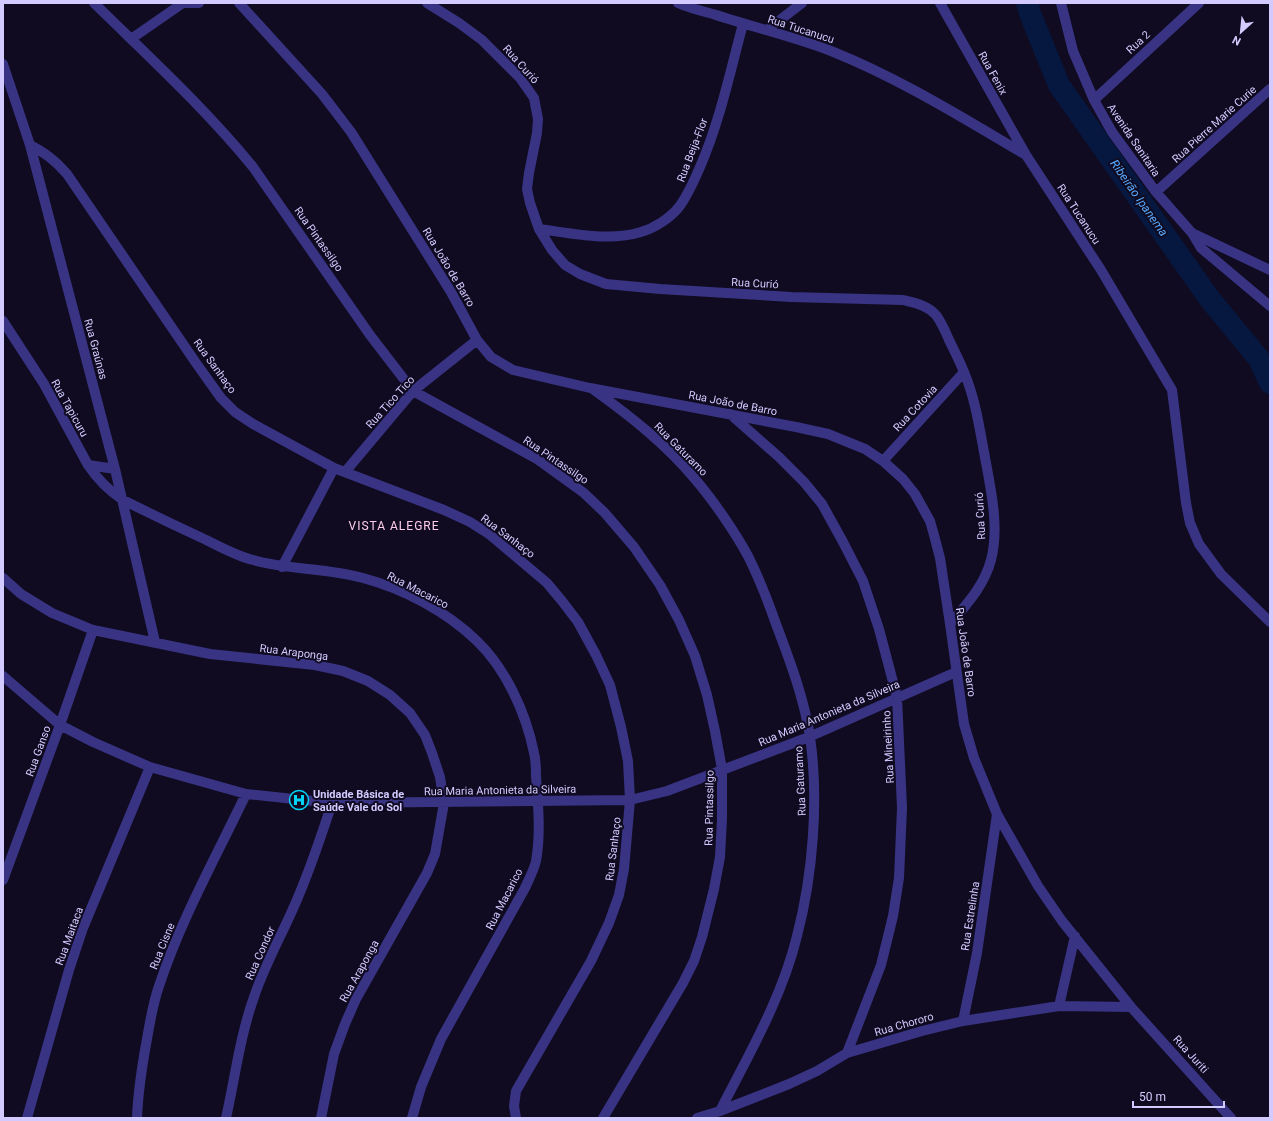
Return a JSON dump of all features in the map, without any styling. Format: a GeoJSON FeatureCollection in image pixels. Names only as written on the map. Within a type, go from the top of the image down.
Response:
{"type":"FeatureCollection","features":[{"type":"Feature","properties":{"kind":"street","name":"Rua Pintassilgo"},"geometry":{"type":"LineString","coordinates":[[94,3],[211,119],[253,167],[370,335],[413,391],[518,448],[560,474],[584,493],[604,512],[634,547],[660,585],[679,620],[695,656],[716,731],[722,769],[720,857],[709,913],[694,961],[683,983],[603,1118]]}},
{"type":"Feature","properties":{"kind":"street"},"geometry":{"type":"LineString","coordinates":[[131,39],[185,3],[199,3]]}},
{"type":"Feature","properties":{"kind":"street","name":"Rua João de Barro"},"geometry":{"type":"LineString","coordinates":[[239,3],[322,94],[351,132],[440,274],[477,340],[491,357],[513,370],[590,388],[828,434],[865,449],[883,460],[903,480],[915,494],[930,521],[934,535],[940,558],[964,724],[969,742],[997,814],[1038,886],[1062,921],[1131,1007]]}},
{"type":"Feature","properties":{"kind":"street","name":"Rua Curió"},"geometry":{"type":"LineString","coordinates":[[427,3],[459,22],[482,40],[520,78],[534,98],[538,119],[537,133],[527,189],[530,203],[539,228],[552,250],[565,265],[580,274],[606,284],[660,289],[792,297],[903,300],[918,303],[928,308],[936,315],[943,326],[964,372],[978,418],[989,477],[994,517],[991,559],[981,586],[950,624]]}},
{"type":"Feature","properties":{"kind":"street","name":"Rua Tucanucu"},"geometry":{"type":"LineString","coordinates":[[678,3],[825,48],[866,67],[954,112],[1026,155],[1101,270],[1172,390],[1186,503],[1190,523],[1199,544],[1221,574],[1270,622]]}},
{"type":"Feature","properties":{"kind":"street"},"geometry":{"type":"LineString","coordinates":[[768,30],[802,3]]}},
{"type":"Feature","properties":{"kind":"street","name":"Rua Fenix"},"geometry":{"type":"LineString","coordinates":[[940,3],[1026,155]]}},
{"type":"Feature","properties":{"kind":"street","name":"Avenida Sanitaria"},"geometry":{"type":"LineString","coordinates":[[1061,3],[1073,51],[1094,100],[1112,132],[1156,192],[1192,233]]}},
{"type":"Feature","properties":{"kind":"street","name":"Rua 2"},"geometry":{"type":"LineString","coordinates":[[1094,100],[1199,3]]}},
{"type":"Feature","properties":{"kind":"street","name":"Rua Beija-Flor"},"geometry":{"type":"LineString","coordinates":[[539,228],[590,236],[626,235],[641,232],[661,223],[678,208],[692,186],[708,150],[743,24]]}},
{"type":"Feature","properties":{"kind":"street","name":"Rua Graúnas"},"geometry":{"type":"LineString","coordinates":[[3,64],[30,145],[116,469],[155,642]]}},
{"type":"Feature","properties":{"kind":"street","name":"Rua Pierre Marie Curie"},"geometry":{"type":"LineString","coordinates":[[1156,192],[1270,89]]}},
{"type":"Feature","properties":{"kind":"street","name":"Rua Sanhaço"},"geometry":{"type":"LineString","coordinates":[[30,145],[50,156],[67,174],[221,398],[235,412],[253,424],[334,468],[444,510],[470,522],[489,534],[547,583],[578,622],[596,656],[610,685],[623,733],[628,761],[630,800],[624,869],[609,923],[591,961],[516,1091],[514,1106],[516,1118]]}},
{"type":"Feature","properties":{"kind":"street"},"geometry":{"type":"LineString","coordinates":[[1192,233],[1270,270]]}},
{"type":"Feature","properties":{"kind":"street"},"geometry":{"type":"LineString","coordinates":[[1192,233],[1201,248],[1206,253],[1236,276],[1270,306]]}},
{"type":"Feature","properties":{"kind":"street","name":"Rua Tapicuru"},"geometry":{"type":"LineString","coordinates":[[3,321],[44,384],[88,465],[104,486],[123,500]]}},
{"type":"Feature","properties":{"kind":"street","name":"Rua Tico Tico"},"geometry":{"type":"LineString","coordinates":[[345,472],[413,391],[477,340]]}},
{"type":"Feature","properties":{"kind":"street","name":"Rua Cotovia"},"geometry":{"type":"LineString","coordinates":[[883,460],[964,372]]}},
{"type":"Feature","properties":{"kind":"street","name":"Rua Gaturamo"},"geometry":{"type":"LineString","coordinates":[[590,388],[612,403],[643,428],[681,463],[709,497],[747,554],[760,582],[796,678],[810,737],[814,784],[814,811],[808,876],[803,910],[797,936],[789,965],[778,994],[720,1111]]}},
{"type":"Feature","properties":{"kind":"street","name":"Rua Mineirinho"},"geometry":{"type":"LineString","coordinates":[[730,414],[779,457],[804,482],[822,504],[862,581],[879,629],[897,697],[902,808],[898,878],[893,916],[881,965],[847,1053]]}},
{"type":"Feature","properties":{"kind":"street"},"geometry":{"type":"LineString","coordinates":[[88,465],[116,469]]}},
{"type":"Feature","properties":{"kind":"street"},"geometry":{"type":"LineString","coordinates":[[282,567],[334,468]]}},
{"type":"Feature","properties":{"kind":"street","name":"Rua Macarico"},"geometry":{"type":"LineString","coordinates":[[123,500],[238,555],[252,560],[282,567],[344,574],[363,578],[400,591],[438,611],[477,641],[492,659],[502,674],[522,713],[535,755],[538,801],[536,855],[531,875],[442,1039],[421,1087],[412,1118]]}},
{"type":"Feature","properties":{"kind":"street","name":"Rua Araponga"},"geometry":{"type":"LineString","coordinates":[[3,578],[21,594],[52,613],[92,630],[210,654],[315,665],[343,671],[368,681],[390,695],[410,713],[425,735],[440,778],[444,803],[435,854],[427,873],[356,999],[339,1038],[334,1054],[322,1118]]}},
{"type":"Feature","properties":{"kind":"street","name":"Rua Ganso"},"geometry":{"type":"LineString","coordinates":[[3,880],[60,725],[92,630]]}},
{"type":"Feature","properties":{"kind":"street","name":"Rua Maria Antonieta da Silveira"},"geometry":{"type":"LineString","coordinates":[[3,676],[60,725],[150,767],[246,794],[332,804],[630,800],[667,791],[810,737],[956,672]]}},
{"type":"Feature","properties":{"kind":"street","name":"Rua Maitaca"},"geometry":{"type":"LineString","coordinates":[[27,1118],[69,970],[83,928],[150,767]]}},
{"type":"Feature","properties":{"kind":"street","name":"Rua Cisne"},"geometry":{"type":"LineString","coordinates":[[137,1118],[140,1077],[151,1015],[159,987],[188,913],[246,794]]}},
{"type":"Feature","properties":{"kind":"street","name":"Rua Condor"},"geometry":{"type":"LineString","coordinates":[[226,1118],[245,1028],[254,998],[266,966],[309,872],[332,804]]}},
{"type":"Feature","properties":{"kind":"street","name":"Rua Estrelinha"},"geometry":{"type":"LineString","coordinates":[[963,1021],[978,945],[997,814]]}},
{"type":"Feature","properties":{"kind":"street"},"geometry":{"type":"LineString","coordinates":[[1060,1006],[1075,936]]}},
{"type":"Feature","properties":{"kind":"street","name":"Rua Chororo"},"geometry":{"type":"LineString","coordinates":[[697,1118],[720,1111],[789,1084],[818,1071],[847,1053],[922,1031],[963,1021],[1060,1006],[1131,1007]]}},
{"type":"Feature","properties":{"kind":"street","name":"Rua Juriti"},"geometry":{"type":"LineString","coordinates":[[1131,1007],[1231,1118]]}},
{"type":"Feature","properties":{"kind":"waterway","name":"Ribeirão Ipanema"},"geometry":{"type":"LineString","coordinates":[[1027,3],[1059,85],[1209,298],[1259,359],[1270,383]]}},
{"type":"Feature","properties":{"kind":"place","name":"Unidade Básica de Saúde Vale do Sol"},"geometry":{"type":"Point","coordinates":[299,800]}},
{"type":"Feature","properties":{"kind":"district","name":"VISTA ALEGRE"},"geometry":{"type":"Point","coordinates":[394,526]}}]}
